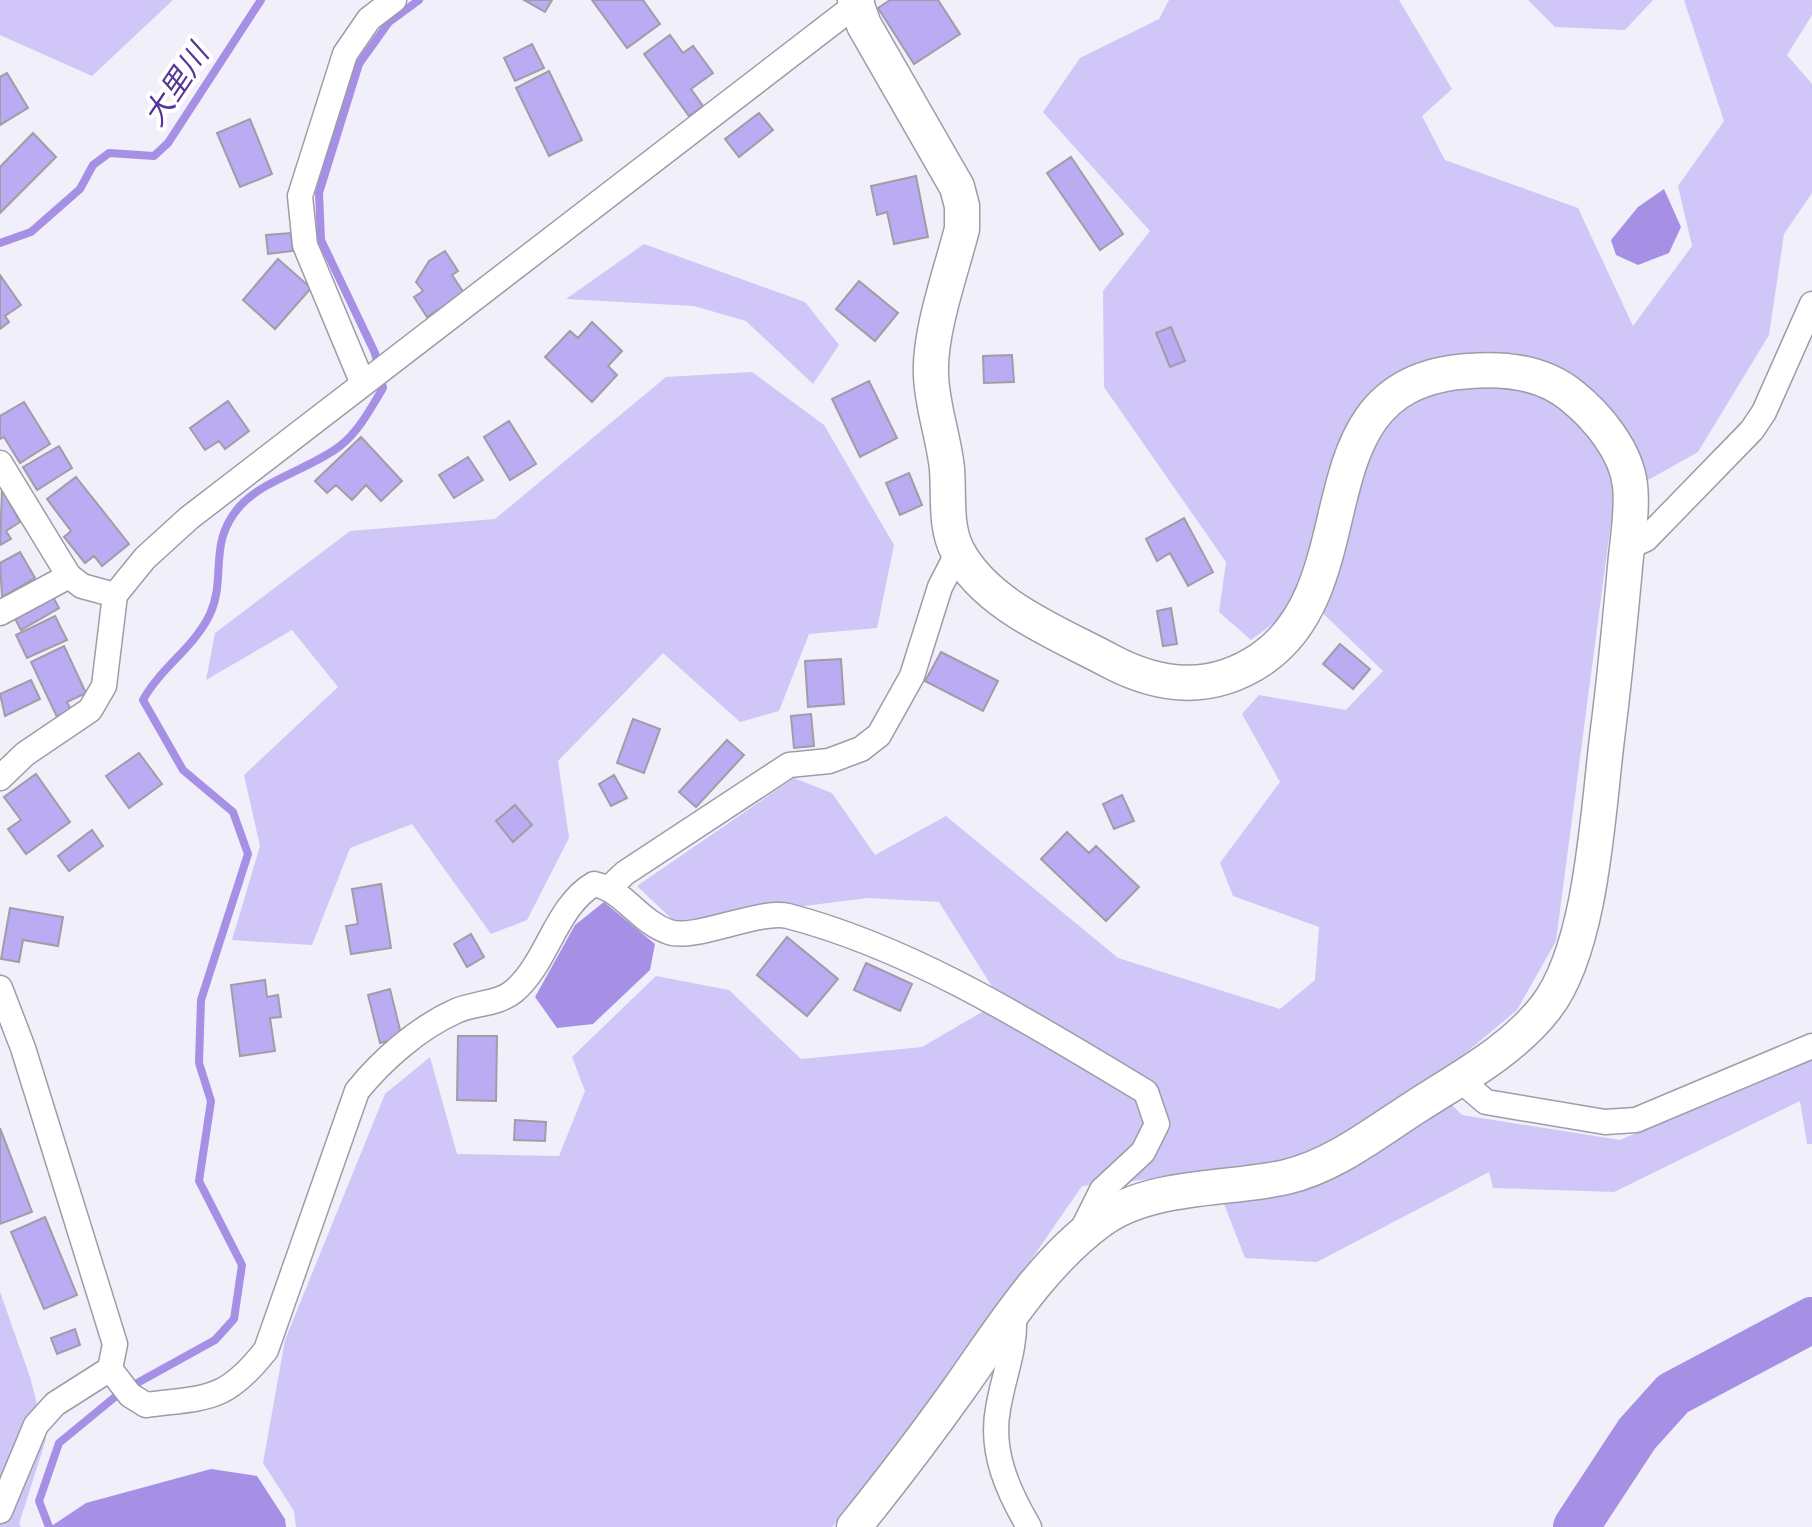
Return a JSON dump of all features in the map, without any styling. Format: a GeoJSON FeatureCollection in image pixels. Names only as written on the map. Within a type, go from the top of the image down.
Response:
{"type":"FeatureCollection","features":[{"type":"Feature","properties":{"kind":"street"},"geometry":{"type":"LineString","coordinates":[[363,384],[305,245],[300,196],[345,54],[369,19],[394,0]]}},
{"type":"Feature","properties":{"kind":"street"},"geometry":{"type":"LineString","coordinates":[[0,778],[25,754],[90,710],[104,686],[115,595],[145,558],[189,518],[857,2],[957,187],[962,206],[962,229],[930,372],[946,463],[949,525],[958,552],[989,589],[1019,612],[1137,676],[1182,686],[1230,674],[1261,659],[1296,628],[1322,578],[1349,455],[1369,419],[1404,389],[1452,372],[1499,369],[1550,380],[1575,399],[1609,434],[1630,482],[1615,676],[1586,901],[1567,970],[1549,1004],[1515,1040],[1330,1161],[1291,1176],[1153,1198],[1108,1214],[1078,1239],[1014,1312],[922,1440],[854,1527]]}},
{"type":"Feature","properties":{"kind":"street"},"geometry":{"type":"LineString","coordinates":[[1627,548],[1646,539],[1752,430],[1764,412],[1810,312]]}},
{"type":"Feature","properties":{"kind":"street"},"geometry":{"type":"LineString","coordinates":[[0,463],[69,576],[82,586],[115,595]]}},
{"type":"Feature","properties":{"kind":"street"},"geometry":{"type":"LineString","coordinates":[[610,887],[625,873],[789,765],[829,761],[861,749],[879,735],[912,676],[940,587],[958,552]]}},
{"type":"Feature","properties":{"kind":"street"},"geometry":{"type":"LineString","coordinates":[[0,613],[69,576]]}},
{"type":"Feature","properties":{"kind":"street"},"geometry":{"type":"LineString","coordinates":[[0,988],[23,1048],[115,1344],[120,1381],[146,1405],[215,1396],[246,1375],[266,1350],[357,1091],[381,1061],[456,1011],[510,995],[525,982],[578,893],[594,884],[610,887],[647,922],[672,933],[784,915],[910,960],[1034,1025],[1146,1092],[1157,1124],[1143,1152],[1102,1190],[1078,1239]]}},
{"type":"Feature","properties":{"kind":"street"},"geometry":{"type":"LineString","coordinates":[[1459,1079],[1486,1102],[1605,1122],[1636,1120],[1812,1046]]}},
{"type":"Feature","properties":{"kind":"street"},"geometry":{"type":"LineString","coordinates":[[1014,1312],[1015,1342],[997,1411],[997,1453],[1011,1496],[1029,1527]]}},
{"type":"Feature","properties":{"kind":"street"},"geometry":{"type":"LineString","coordinates":[[0,1511],[36,1425],[55,1404],[120,1381]]}},
{"type":"Feature","properties":{"kind":"shaded area"},"geometry":{"type":"Polygon","coordinates":[[[0,0],[173,0],[92,76],[0,35],[0,0]]]}},
{"type":"Feature","properties":{"kind":"shaded area"},"geometry":{"type":"Polygon","coordinates":[[[1169,0],[1399,0],[1452,89],[1422,116],[1445,160],[1578,208],[1633,326],[1692,246],[1678,186],[1724,121],[1684,0],[1812,0],[1812,15],[1787,55],[1812,84],[1812,193],[1784,234],[1769,335],[1698,452],[1614,499],[1556,941],[1517,1010],[1430,1083],[1462,1115],[1620,1140],[1812,1057],[1812,1144],[1807,1144],[1800,1101],[1614,1192],[1493,1188],[1489,1172],[1317,1262],[1245,1258],[1212,1173],[1082,1186],[934,1400],[832,1527],[296,1527],[294,1511],[263,1463],[285,1340],[385,1094],[430,1057],[457,1154],[559,1156],[585,1091],[572,1057],[656,976],[729,990],[801,1059],[922,1047],[1001,1001],[939,902],[868,898],[675,922],[637,886],[794,778],[832,793],[875,855],[946,816],[1118,958],[1280,1009],[1315,980],[1319,927],[1233,896],[1220,863],[1280,782],[1242,714],[1259,695],[1346,710],[1383,671],[1307,598],[1251,640],[1219,612],[1226,562],[1104,387],[1103,291],[1150,231],[1043,112],[1080,58],[1159,19],[1169,0]]]}},
{"type":"Feature","properties":{"kind":"shaded area"},"geometry":{"type":"Polygon","coordinates":[[[1528,0],[1653,0],[1625,30],[1555,27],[1528,0]]]}},
{"type":"Feature","properties":{"kind":"shaded area"},"geometry":{"type":"Polygon","coordinates":[[[1664,189],[1681,227],[1669,253],[1638,265],[1616,255],[1611,240],[1638,207],[1664,189]]]}},
{"type":"Feature","properties":{"kind":"shaded area"},"geometry":{"type":"Polygon","coordinates":[[[644,244],[805,302],[839,345],[813,384],[746,321],[694,306],[566,299],[644,244]]]}},
{"type":"Feature","properties":{"kind":"shaded area"},"geometry":{"type":"Polygon","coordinates":[[[752,372],[824,425],[894,545],[877,628],[809,634],[779,711],[740,722],[663,653],[558,761],[569,838],[527,920],[491,934],[412,824],[350,848],[312,945],[232,940],[260,846],[244,775],[338,687],[292,630],[206,680],[215,633],[350,531],[495,519],[666,377],[752,372]]]}},
{"type":"Feature","properties":{"kind":"shaded area"},"geometry":{"type":"Polygon","coordinates":[[[604,902],[655,944],[650,970],[593,1024],[557,1028],[535,997],[575,925],[604,902]]]}},
{"type":"Feature","properties":{"kind":"shaded area"},"geometry":{"type":"Polygon","coordinates":[[[0,1292],[30,1377],[46,1439],[19,1524],[21,1527],[0,1527],[0,1292]]]}},
{"type":"Feature","properties":{"kind":"shaded area"},"geometry":{"type":"Polygon","coordinates":[[[211,1469],[257,1476],[285,1519],[286,1527],[50,1527],[86,1503],[211,1469]]]}},
{"type":"Feature","properties":{"kind":"building"},"geometry":{"type":"Polygon","coordinates":[[[524,0],[552,0],[545,12],[524,0]]]}},
{"type":"Feature","properties":{"kind":"building"},"geometry":{"type":"Polygon","coordinates":[[[592,0],[643,0],[660,24],[627,48],[592,0]]]}},
{"type":"Feature","properties":{"kind":"building"},"geometry":{"type":"Polygon","coordinates":[[[890,0],[938,0],[960,34],[914,64],[878,8],[890,0]]]}},
{"type":"Feature","properties":{"kind":"building"},"geometry":{"type":"Polygon","coordinates":[[[670,35],[683,53],[693,46],[713,73],[691,89],[703,106],[689,116],[644,54],[670,35]]]}},
{"type":"Feature","properties":{"kind":"building"},"geometry":{"type":"Polygon","coordinates":[[[532,44],[544,68],[515,81],[504,58],[532,44]]]}},
{"type":"Feature","properties":{"kind":"building"},"geometry":{"type":"Polygon","coordinates":[[[549,71],[582,140],[549,156],[516,88],[549,71]]]}},
{"type":"Feature","properties":{"kind":"building"},"geometry":{"type":"Polygon","coordinates":[[[7,73],[28,108],[0,125],[0,77],[7,73]]]}},
{"type":"Feature","properties":{"kind":"building"},"geometry":{"type":"Polygon","coordinates":[[[759,113],[773,130],[739,157],[725,139],[759,113]]]}},
{"type":"Feature","properties":{"kind":"building"},"geometry":{"type":"Polygon","coordinates":[[[250,119],[272,174],[240,187],[217,133],[250,119]]]}},
{"type":"Feature","properties":{"kind":"building"},"geometry":{"type":"Polygon","coordinates":[[[33,133],[56,157],[0,213],[0,167],[33,133]]]}},
{"type":"Feature","properties":{"kind":"building"},"geometry":{"type":"Polygon","coordinates":[[[1071,157],[1123,234],[1100,250],[1047,173],[1071,157]]]}},
{"type":"Feature","properties":{"kind":"building"},"geometry":{"type":"Polygon","coordinates":[[[916,176],[928,237],[894,244],[887,212],[877,215],[871,186],[916,176]]]}},
{"type":"Feature","properties":{"kind":"building"},"geometry":{"type":"Polygon","coordinates":[[[291,233],[293,251],[268,254],[266,235],[291,233]]]}},
{"type":"Feature","properties":{"kind":"building"},"geometry":{"type":"Polygon","coordinates":[[[445,251],[458,271],[452,275],[464,293],[427,317],[414,297],[423,291],[416,282],[429,261],[445,251]]]}},
{"type":"Feature","properties":{"kind":"building"},"geometry":{"type":"Polygon","coordinates":[[[278,259],[311,288],[275,329],[243,300],[278,259]]]}},
{"type":"Feature","properties":{"kind":"building"},"geometry":{"type":"Polygon","coordinates":[[[0,275],[21,305],[5,316],[9,322],[0,329],[0,275]]]}},
{"type":"Feature","properties":{"kind":"building"},"geometry":{"type":"Polygon","coordinates":[[[859,281],[898,313],[875,341],[836,309],[859,281]]]}},
{"type":"Feature","properties":{"kind":"building"},"geometry":{"type":"Polygon","coordinates":[[[592,322],[622,351],[608,366],[617,375],[592,402],[545,357],[570,331],[578,338],[592,322]]]}},
{"type":"Feature","properties":{"kind":"building"},"geometry":{"type":"Polygon","coordinates":[[[1171,327],[1185,361],[1170,367],[1156,333],[1171,327]]]}},
{"type":"Feature","properties":{"kind":"building"},"geometry":{"type":"Polygon","coordinates":[[[1012,355],[1014,382],[984,383],[983,356],[1012,355]]]}},
{"type":"Feature","properties":{"kind":"building"},"geometry":{"type":"Polygon","coordinates":[[[869,381],[897,438],[860,457],[832,399],[869,381]]]}},
{"type":"Feature","properties":{"kind":"building"},"geometry":{"type":"Polygon","coordinates":[[[228,401],[249,431],[225,449],[219,441],[205,450],[190,428],[228,401]]]}},
{"type":"Feature","properties":{"kind":"building"},"geometry":{"type":"Polygon","coordinates":[[[24,402],[50,444],[20,463],[4,437],[0,439],[0,416],[24,402]]]}},
{"type":"Feature","properties":{"kind":"building"},"geometry":{"type":"Polygon","coordinates":[[[509,421],[536,464],[510,480],[484,437],[509,421]]]}},
{"type":"Feature","properties":{"kind":"building"},"geometry":{"type":"Polygon","coordinates":[[[361,437],[402,481],[381,501],[366,485],[352,500],[336,485],[327,493],[315,481],[361,437]]]}},
{"type":"Feature","properties":{"kind":"building"},"geometry":{"type":"Polygon","coordinates":[[[59,446],[72,468],[37,490],[23,467],[59,446]]]}},
{"type":"Feature","properties":{"kind":"building"},"geometry":{"type":"Polygon","coordinates":[[[468,457],[483,480],[454,498],[439,475],[468,457]]]}},
{"type":"Feature","properties":{"kind":"building"},"geometry":{"type":"Polygon","coordinates":[[[909,473],[922,505],[900,515],[886,483],[909,473]]]}},
{"type":"Feature","properties":{"kind":"building"},"geometry":{"type":"Polygon","coordinates":[[[76,477],[129,544],[102,566],[94,556],[85,563],[64,537],[71,531],[47,499],[76,477]]]}},
{"type":"Feature","properties":{"kind":"building"},"geometry":{"type":"Polygon","coordinates":[[[2,489],[20,522],[6,531],[11,539],[0,545],[2,489]]]}},
{"type":"Feature","properties":{"kind":"building"},"geometry":{"type":"Polygon","coordinates":[[[1184,518],[1213,572],[1188,586],[1170,553],[1157,561],[1146,539],[1184,518]]]}},
{"type":"Feature","properties":{"kind":"building"},"geometry":{"type":"Polygon","coordinates":[[[20,552],[35,578],[2,597],[0,563],[20,552]]]}},
{"type":"Feature","properties":{"kind":"building"},"geometry":{"type":"Polygon","coordinates":[[[51,593],[59,608],[21,630],[13,615],[51,593]]]}},
{"type":"Feature","properties":{"kind":"building"},"geometry":{"type":"Polygon","coordinates":[[[1171,608],[1177,644],[1163,646],[1157,611],[1171,608]]]}},
{"type":"Feature","properties":{"kind":"building"},"geometry":{"type":"Polygon","coordinates":[[[55,616],[67,640],[27,658],[16,635],[55,616]]]}},
{"type":"Feature","properties":{"kind":"building"},"geometry":{"type":"Polygon","coordinates":[[[1340,644],[1370,669],[1353,689],[1323,664],[1340,644]]]}},
{"type":"Feature","properties":{"kind":"building"},"geometry":{"type":"Polygon","coordinates":[[[64,646],[86,693],[67,702],[71,710],[57,717],[31,662],[64,646]]]}},
{"type":"Feature","properties":{"kind":"building"},"geometry":{"type":"Polygon","coordinates":[[[941,652],[998,681],[983,711],[925,681],[941,652]]]}},
{"type":"Feature","properties":{"kind":"building"},"geometry":{"type":"Polygon","coordinates":[[[841,659],[844,704],[808,707],[805,661],[841,659]]]}},
{"type":"Feature","properties":{"kind":"building"},"geometry":{"type":"Polygon","coordinates":[[[31,680],[40,699],[5,716],[0,694],[31,680]]]}},
{"type":"Feature","properties":{"kind":"building"},"geometry":{"type":"Polygon","coordinates":[[[811,714],[814,746],[794,748],[791,716],[811,714]]]}},
{"type":"Feature","properties":{"kind":"building"},"geometry":{"type":"Polygon","coordinates":[[[633,719],[660,729],[644,773],[617,763],[633,719]]]}},
{"type":"Feature","properties":{"kind":"building"},"geometry":{"type":"Polygon","coordinates":[[[727,740],[744,755],[696,807],[679,792],[727,740]]]}},
{"type":"Feature","properties":{"kind":"building"},"geometry":{"type":"Polygon","coordinates":[[[139,753],[162,784],[129,808],[106,776],[139,753]]]}},
{"type":"Feature","properties":{"kind":"building"},"geometry":{"type":"Polygon","coordinates":[[[36,774],[70,822],[26,854],[8,829],[21,820],[4,797],[36,774]]]}},
{"type":"Feature","properties":{"kind":"building"},"geometry":{"type":"Polygon","coordinates":[[[614,775],[627,798],[611,806],[599,784],[614,775]]]}},
{"type":"Feature","properties":{"kind":"building"},"geometry":{"type":"Polygon","coordinates":[[[1122,795],[1134,821],[1114,829],[1103,804],[1122,795]]]}},
{"type":"Feature","properties":{"kind":"building"},"geometry":{"type":"Polygon","coordinates":[[[515,805],[532,825],[513,842],[496,821],[515,805]]]}},
{"type":"Feature","properties":{"kind":"building"},"geometry":{"type":"Polygon","coordinates":[[[92,830],[103,846],[69,871],[58,856],[92,830]]]}},
{"type":"Feature","properties":{"kind":"building"},"geometry":{"type":"Polygon","coordinates":[[[1067,832],[1089,853],[1096,846],[1139,887],[1106,921],[1041,859],[1067,832]]]}},
{"type":"Feature","properties":{"kind":"building"},"geometry":{"type":"Polygon","coordinates":[[[381,884],[391,948],[351,954],[346,926],[358,924],[352,889],[381,884]]]}},
{"type":"Feature","properties":{"kind":"building"},"geometry":{"type":"Polygon","coordinates":[[[10,908],[63,917],[58,946],[23,940],[19,962],[1,959],[10,908]]]}},
{"type":"Feature","properties":{"kind":"building"},"geometry":{"type":"Polygon","coordinates":[[[471,934],[484,957],[467,967],[454,944],[471,934]]]}},
{"type":"Feature","properties":{"kind":"building"},"geometry":{"type":"Polygon","coordinates":[[[787,937],[838,979],[807,1016],[757,975],[787,937]]]}},
{"type":"Feature","properties":{"kind":"building"},"geometry":{"type":"Polygon","coordinates":[[[866,963],[912,984],[900,1011],[854,990],[866,963]]]}},
{"type":"Feature","properties":{"kind":"building"},"geometry":{"type":"Polygon","coordinates":[[[265,980],[267,997],[278,995],[281,1017],[270,1018],[275,1051],[240,1056],[231,985],[265,980]]]}},
{"type":"Feature","properties":{"kind":"building"},"geometry":{"type":"Polygon","coordinates":[[[390,989],[402,1038],[380,1043],[368,995],[390,989]]]}},
{"type":"Feature","properties":{"kind":"building"},"geometry":{"type":"Polygon","coordinates":[[[458,1036],[497,1036],[496,1101],[457,1100],[458,1036]]]}},
{"type":"Feature","properties":{"kind":"building"},"geometry":{"type":"Polygon","coordinates":[[[515,1120],[546,1122],[545,1141],[514,1140],[515,1120]]]}},
{"type":"Feature","properties":{"kind":"building"},"geometry":{"type":"Polygon","coordinates":[[[0,1128],[32,1212],[0,1224],[0,1128]]]}},
{"type":"Feature","properties":{"kind":"building"},"geometry":{"type":"Polygon","coordinates":[[[45,1217],[77,1295],[44,1309],[11,1232],[45,1217]]]}},
{"type":"Feature","properties":{"kind":"building"},"geometry":{"type":"Polygon","coordinates":[[[75,1329],[80,1345],[57,1354],[51,1338],[75,1329]]]}},
{"type":"Feature","properties":{"kind":"waterway","name":"大里川"},"geometry":{"type":"LineString","coordinates":[[0,243],[31,232],[80,189],[93,165],[109,153],[154,156],[168,143],[261,0]]}},
{"type":"Feature","properties":{"kind":"waterway"},"geometry":{"type":"LineString","coordinates":[[49,1527],[39,1501],[59,1443],[121,1392],[215,1340],[234,1319],[242,1265],[199,1181],[211,1101],[199,1063],[201,1000],[248,854],[233,812],[183,770],[143,700],[210,614],[217,587],[220,547],[230,520],[240,506],[274,481],[340,446],[359,426],[383,388],[375,353],[321,240],[319,193],[359,64],[389,22],[419,0]]}},
{"type":"Feature","properties":{"kind":"waterway"},"geometry":{"type":"LineString","coordinates":[[1576,1527],[1637,1434],[1673,1394],[1812,1320]]}}]}
